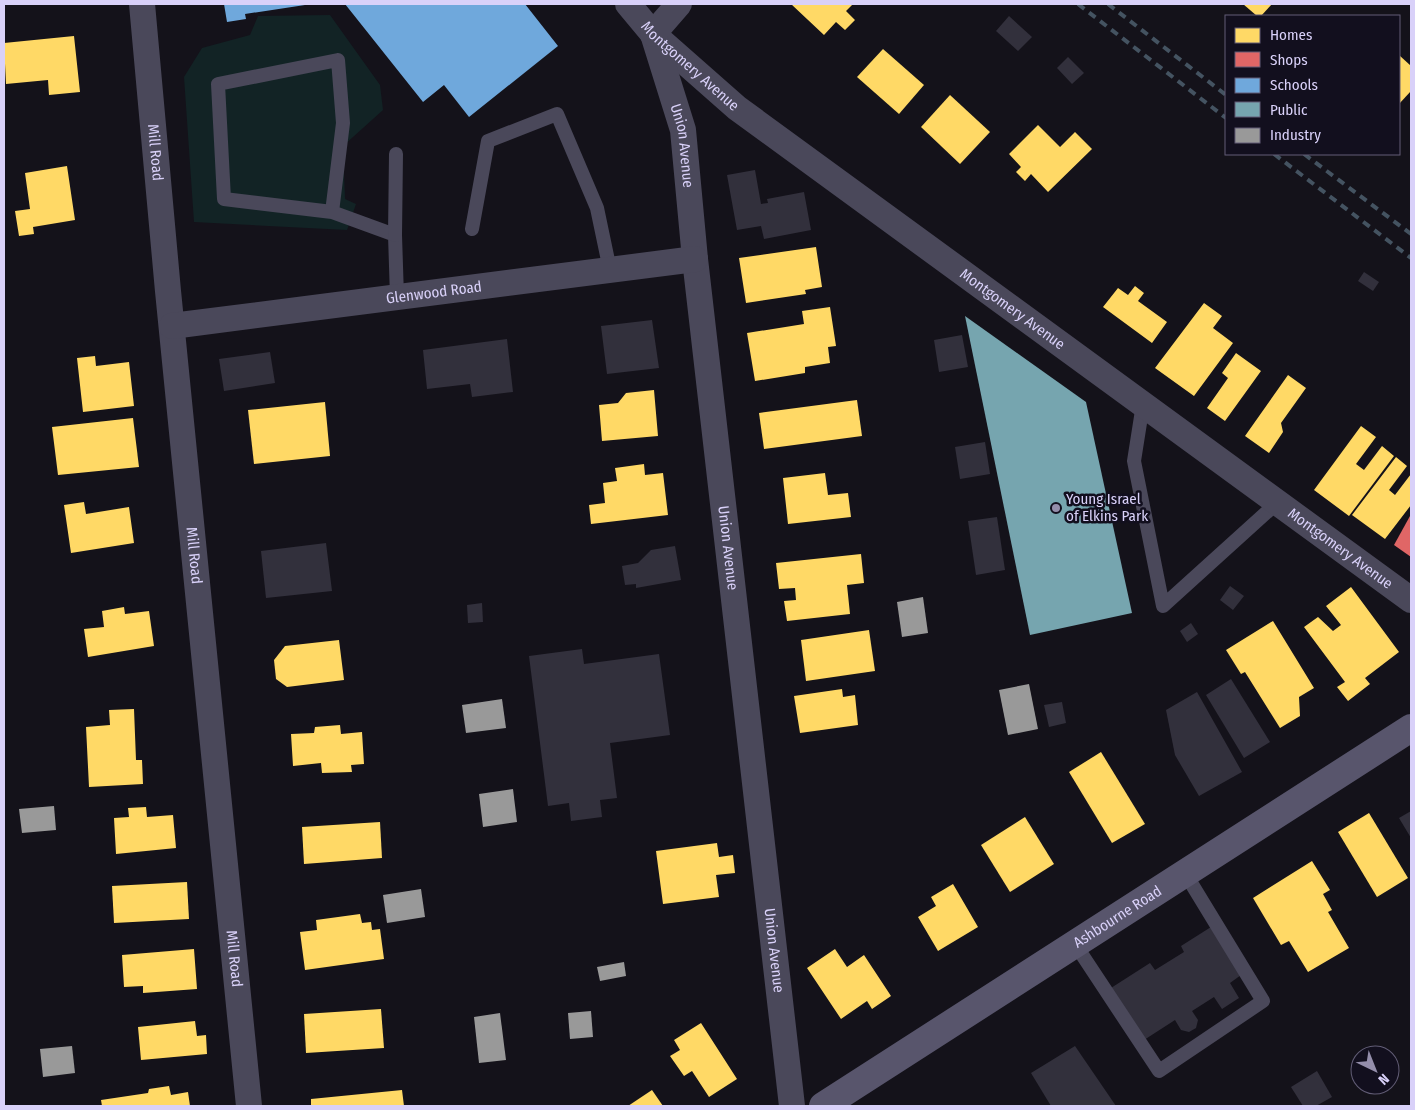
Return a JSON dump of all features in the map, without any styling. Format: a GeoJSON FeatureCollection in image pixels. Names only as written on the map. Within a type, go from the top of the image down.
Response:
{"type":"FeatureCollection","features":[{"type":"Feature","properties":{"kind":"street","name":"Mill Road"},"geometry":{"type":"LineString","coordinates":[[142,4],[249,1106]]}},
{"type":"Feature","properties":{"kind":"street","name":"Montgomery Avenue"},"geometry":{"type":"LineString","coordinates":[[628,4],[653,34],[737,108],[1411,600]]}},
{"type":"Feature","properties":{"kind":"street"},"geometry":{"type":"LineString","coordinates":[[653,34],[679,4]]}},
{"type":"Feature","properties":{"kind":"street","name":"Union Avenue"},"geometry":{"type":"LineString","coordinates":[[653,34],[683,130],[695,259],[792,1106]]}},
{"type":"Feature","properties":{"kind":"street","name":"Glenwood Road"},"geometry":{"type":"LineString","coordinates":[[172,326],[695,259]]}},
{"type":"Feature","properties":{"kind":"street","name":"Ashbourne Road"},"geometry":{"type":"LineString","coordinates":[[823,1106],[1411,728]]}},
{"type":"Feature","properties":{"kind":"lane"},"geometry":{"type":"LineString","coordinates":[[332,212],[343,123],[338,60],[218,84],[224,199],[332,212],[395,236]]}},
{"type":"Feature","properties":{"kind":"lane"},"geometry":{"type":"LineString","coordinates":[[472,229],[488,141],[557,114],[597,208],[610,270]]}},
{"type":"Feature","properties":{"kind":"lane"},"geometry":{"type":"LineString","coordinates":[[396,154],[395,236],[397,297]]}},
{"type":"Feature","properties":{"kind":"lane"},"geometry":{"type":"LineString","coordinates":[[1143,404],[1134,461],[1163,606],[1278,502]]}},
{"type":"Feature","properties":{"kind":"lane"},"geometry":{"type":"LineString","coordinates":[[1075,944],[1159,1071],[1264,1001],[1185,873]]}},
{"type":"Feature","properties":{"kind":"shaded area"},"geometry":{"type":"Polygon","coordinates":[[[330,15],[380,85],[383,110],[343,146],[345,199],[356,204],[347,230],[194,222],[184,77],[202,48],[250,35],[258,16],[330,15]]]}},
{"type":"Feature","properties":{"kind":"building: Homes"},"geometry":{"type":"Polygon","coordinates":[[[791,4],[853,4],[846,11],[855,20],[845,30],[836,22],[824,35],[791,4]]]}},
{"type":"Feature","properties":{"kind":"building: Homes"},"geometry":{"type":"Polygon","coordinates":[[[1243,4],[1272,4],[1262,15],[1256,15],[1243,4]]]}},
{"type":"Feature","properties":{"kind":"building: Homes"},"geometry":{"type":"Polygon","coordinates":[[[74,36],[80,92],[49,95],[48,80],[6,84],[4,43],[74,36]]]}},
{"type":"Feature","properties":{"kind":"building: Homes"},"geometry":{"type":"Polygon","coordinates":[[[883,49],[924,85],[899,114],[857,77],[883,49]]]}},
{"type":"Feature","properties":{"kind":"building: Homes"},"geometry":{"type":"Polygon","coordinates":[[[1400,56],[1411,66],[1411,91],[1400,103],[1400,56]]]}},
{"type":"Feature","properties":{"kind":"building: Homes"},"geometry":{"type":"Polygon","coordinates":[[[950,95],[990,132],[960,164],[921,127],[950,95]]]}},
{"type":"Feature","properties":{"kind":"building: Homes"},"geometry":{"type":"Polygon","coordinates":[[[1038,125],[1060,147],[1075,132],[1092,149],[1048,192],[1031,174],[1025,181],[1016,172],[1021,167],[1009,154],[1038,125]]]}},
{"type":"Feature","properties":{"kind":"building: Homes"},"geometry":{"type":"Polygon","coordinates":[[[67,166],[75,220],[33,227],[34,234],[19,236],[15,211],[30,209],[25,173],[67,166]]]}},
{"type":"Feature","properties":{"kind":"building: Homes"},"geometry":{"type":"Polygon","coordinates":[[[816,247],[822,287],[805,290],[806,294],[746,303],[739,258],[816,247]]]}},
{"type":"Feature","properties":{"kind":"building: Homes"},"geometry":{"type":"Polygon","coordinates":[[[1135,286],[1144,293],[1138,301],[1167,322],[1152,343],[1103,307],[1118,288],[1128,295],[1135,286]]]}},
{"type":"Feature","properties":{"kind":"building: Homes"},"geometry":{"type":"Polygon","coordinates":[[[1204,303],[1222,316],[1213,328],[1233,343],[1194,396],[1155,368],[1204,303]]]}},
{"type":"Feature","properties":{"kind":"building: Homes"},"geometry":{"type":"Polygon","coordinates":[[[830,307],[836,346],[828,347],[830,363],[805,367],[805,373],[755,381],[747,333],[804,324],[802,311],[830,307]]]}},
{"type":"Feature","properties":{"kind":"building: Homes"},"geometry":{"type":"Polygon","coordinates":[[[1236,353],[1261,371],[1225,421],[1207,408],[1228,378],[1222,373],[1236,353]]]}},
{"type":"Feature","properties":{"kind":"building: Homes"},"geometry":{"type":"Polygon","coordinates":[[[95,356],[96,366],[129,362],[134,406],[83,412],[77,358],[95,356]]]}},
{"type":"Feature","properties":{"kind":"building: Homes"},"geometry":{"type":"Polygon","coordinates":[[[1288,375],[1306,388],[1281,423],[1283,432],[1269,453],[1245,436],[1288,375]]]}},
{"type":"Feature","properties":{"kind":"building: Homes"},"geometry":{"type":"Polygon","coordinates":[[[654,390],[658,436],[602,441],[599,405],[618,403],[626,393],[654,390]]]}},
{"type":"Feature","properties":{"kind":"building: Homes"},"geometry":{"type":"Polygon","coordinates":[[[857,400],[862,436],[764,449],[759,413],[857,400]]]}},
{"type":"Feature","properties":{"kind":"building: Homes"},"geometry":{"type":"Polygon","coordinates":[[[325,402],[330,456],[254,464],[248,410],[325,402]]]}},
{"type":"Feature","properties":{"kind":"building: Homes"},"geometry":{"type":"Polygon","coordinates":[[[133,418],[139,467],[58,475],[52,427],[133,418]]]}},
{"type":"Feature","properties":{"kind":"building: Homes"},"geometry":{"type":"Polygon","coordinates":[[[1361,426],[1376,437],[1356,464],[1364,470],[1382,446],[1394,456],[1349,516],[1314,490],[1361,426]]]}},
{"type":"Feature","properties":{"kind":"building: Homes"},"geometry":{"type":"Polygon","coordinates":[[[1396,457],[1407,466],[1389,490],[1395,495],[1411,474],[1411,505],[1385,539],[1352,515],[1396,457]]]}},
{"type":"Feature","properties":{"kind":"building: Homes"},"geometry":{"type":"Polygon","coordinates":[[[644,464],[645,475],[663,473],[668,515],[591,524],[589,505],[605,503],[603,483],[617,481],[615,468],[644,464]]]}},
{"type":"Feature","properties":{"kind":"building: Homes"},"geometry":{"type":"Polygon","coordinates":[[[825,473],[828,495],[848,493],[851,517],[788,524],[783,478],[825,473]]]}},
{"type":"Feature","properties":{"kind":"building: Homes"},"geometry":{"type":"Polygon","coordinates":[[[84,502],[86,514],[129,507],[134,543],[71,553],[64,505],[84,502]]]}},
{"type":"Feature","properties":{"kind":"building: Homes"},"geometry":{"type":"Polygon","coordinates":[[[861,554],[864,583],[847,585],[850,614],[787,621],[784,601],[796,600],[795,588],[779,589],[776,563],[861,554]]]}},
{"type":"Feature","properties":{"kind":"building: Homes"},"geometry":{"type":"Polygon","coordinates":[[[1351,587],[1399,652],[1365,678],[1370,684],[1348,701],[1337,687],[1345,682],[1304,627],[1318,617],[1333,631],[1341,625],[1326,606],[1351,587]]]}},
{"type":"Feature","properties":{"kind":"building: Homes"},"geometry":{"type":"Polygon","coordinates":[[[124,607],[125,614],[149,611],[154,646],[88,657],[84,629],[104,627],[102,611],[124,607]]]}},
{"type":"Feature","properties":{"kind":"building: Homes"},"geometry":{"type":"Polygon","coordinates":[[[1273,621],[1314,688],[1299,697],[1300,716],[1280,728],[1245,672],[1241,674],[1226,650],[1273,621]]]}},
{"type":"Feature","properties":{"kind":"building: Homes"},"geometry":{"type":"Polygon","coordinates":[[[869,630],[875,671],[806,681],[801,640],[869,630]]]}},
{"type":"Feature","properties":{"kind":"building: Homes"},"geometry":{"type":"Polygon","coordinates":[[[339,640],[344,680],[287,687],[276,679],[274,660],[285,646],[339,640]]]}},
{"type":"Feature","properties":{"kind":"building: Homes"},"geometry":{"type":"Polygon","coordinates":[[[842,689],[843,697],[855,695],[858,725],[800,733],[794,696],[842,689]]]}},
{"type":"Feature","properties":{"kind":"building: Homes"},"geometry":{"type":"Polygon","coordinates":[[[134,709],[136,760],[142,760],[143,784],[89,787],[86,727],[110,725],[109,710],[134,709]]]}},
{"type":"Feature","properties":{"kind":"building: Homes"},"geometry":{"type":"Polygon","coordinates":[[[340,725],[341,734],[362,732],[364,764],[351,765],[352,772],[322,773],[321,763],[293,766],[291,734],[314,733],[315,727],[340,725]]]}},
{"type":"Feature","properties":{"kind":"building: Homes"},"geometry":{"type":"Polygon","coordinates":[[[1101,752],[1145,824],[1112,843],[1069,772],[1101,752]]]}},
{"type":"Feature","properties":{"kind":"building: Homes"},"geometry":{"type":"Polygon","coordinates":[[[146,807],[147,817],[173,815],[176,848],[116,854],[114,818],[129,817],[128,808],[146,807]]]}},
{"type":"Feature","properties":{"kind":"building: Homes"},"geometry":{"type":"Polygon","coordinates":[[[1369,813],[1408,878],[1377,897],[1338,832],[1369,813]]]}},
{"type":"Feature","properties":{"kind":"building: Homes"},"geometry":{"type":"Polygon","coordinates":[[[1025,817],[1054,864],[1010,892],[981,845],[1025,817]]]}},
{"type":"Feature","properties":{"kind":"building: Homes"},"geometry":{"type":"Polygon","coordinates":[[[380,822],[382,858],[304,864],[302,827],[380,822]]]}},
{"type":"Feature","properties":{"kind":"building: Homes"},"geometry":{"type":"Polygon","coordinates":[[[717,843],[719,857],[733,855],[735,873],[716,875],[719,897],[663,904],[656,851],[717,843]]]}},
{"type":"Feature","properties":{"kind":"building: Homes"},"geometry":{"type":"Polygon","coordinates":[[[1312,861],[1330,890],[1323,894],[1332,910],[1328,912],[1349,948],[1308,972],[1289,941],[1281,945],[1253,898],[1312,861]]]}},
{"type":"Feature","properties":{"kind":"building: Homes"},"geometry":{"type":"Polygon","coordinates":[[[187,882],[189,919],[114,923],[112,886],[187,882]]]}},
{"type":"Feature","properties":{"kind":"building: Homes"},"geometry":{"type":"Polygon","coordinates":[[[953,884],[978,927],[938,951],[918,917],[936,906],[931,897],[953,884]]]}},
{"type":"Feature","properties":{"kind":"building: Homes"},"geometry":{"type":"Polygon","coordinates":[[[360,914],[362,923],[371,922],[372,930],[380,929],[384,959],[305,970],[300,932],[317,930],[316,920],[360,914]]]}},
{"type":"Feature","properties":{"kind":"building: Homes"},"geometry":{"type":"Polygon","coordinates":[[[194,949],[197,989],[143,993],[143,986],[124,987],[122,955],[194,949]]]}},
{"type":"Feature","properties":{"kind":"building: Homes"},"geometry":{"type":"Polygon","coordinates":[[[835,949],[847,967],[864,955],[891,996],[872,1009],[867,1001],[841,1019],[807,968],[835,949]]]}},
{"type":"Feature","properties":{"kind":"building: Homes"},"geometry":{"type":"Polygon","coordinates":[[[381,1009],[384,1048],[306,1053],[304,1014],[381,1009]]]}},
{"type":"Feature","properties":{"kind":"building: Homes"},"geometry":{"type":"Polygon","coordinates":[[[195,1021],[197,1036],[206,1035],[207,1054],[141,1060],[138,1027],[195,1021]]]}},
{"type":"Feature","properties":{"kind":"building: Homes"},"geometry":{"type":"Polygon","coordinates":[[[701,1023],[737,1079],[709,1097],[692,1071],[684,1076],[670,1056],[680,1050],[674,1040],[701,1023]]]}},
{"type":"Feature","properties":{"kind":"building: Homes"},"geometry":{"type":"Polygon","coordinates":[[[169,1086],[171,1095],[188,1092],[190,1106],[102,1106],[101,1100],[148,1093],[149,1089],[169,1086]]]}},
{"type":"Feature","properties":{"kind":"building: Homes"},"geometry":{"type":"Polygon","coordinates":[[[402,1090],[404,1106],[311,1106],[311,1099],[402,1090]]]}},
{"type":"Feature","properties":{"kind":"building: Homes"},"geometry":{"type":"Polygon","coordinates":[[[652,1090],[663,1106],[628,1106],[652,1090]]]}},
{"type":"Feature","properties":{"kind":"building: Shops"},"geometry":{"type":"Polygon","coordinates":[[[1411,517],[1411,557],[1394,545],[1411,517]]]}},
{"type":"Feature","properties":{"kind":"building: Schools"},"geometry":{"type":"Polygon","coordinates":[[[224,4],[305,5],[245,14],[246,19],[227,22],[224,4]]]}},
{"type":"Feature","properties":{"kind":"building: Schools"},"geometry":{"type":"Polygon","coordinates":[[[345,4],[525,4],[558,46],[469,117],[444,85],[423,102],[345,4]]]}},
{"type":"Feature","properties":{"kind":"building: Public","name":"Young Israel of Elkins Park"},"geometry":{"type":"Polygon","coordinates":[[[965,316],[1086,402],[1132,613],[1030,635],[965,316]]]}},
{"type":"Feature","properties":{"kind":"building: Industry"},"geometry":{"type":"Polygon","coordinates":[[[923,597],[928,633],[902,637],[897,602],[923,597]]]}},
{"type":"Feature","properties":{"kind":"building: Industry"},"geometry":{"type":"Polygon","coordinates":[[[1029,684],[1038,729],[1008,735],[999,690],[1029,684]]]}},
{"type":"Feature","properties":{"kind":"building: Industry"},"geometry":{"type":"Polygon","coordinates":[[[502,699],[506,728],[466,733],[462,705],[502,699]]]}},
{"type":"Feature","properties":{"kind":"building: Industry"},"geometry":{"type":"Polygon","coordinates":[[[513,789],[517,822],[483,827],[479,794],[513,789]]]}},
{"type":"Feature","properties":{"kind":"building: Industry"},"geometry":{"type":"Polygon","coordinates":[[[54,806],[56,830],[22,833],[19,809],[54,806]]]}},
{"type":"Feature","properties":{"kind":"building: Industry"},"geometry":{"type":"Polygon","coordinates":[[[421,889],[425,917],[387,923],[383,895],[421,889]]]}},
{"type":"Feature","properties":{"kind":"building: Industry"},"geometry":{"type":"Polygon","coordinates":[[[624,962],[626,976],[600,981],[597,967],[624,962]]]}},
{"type":"Feature","properties":{"kind":"building: Industry"},"geometry":{"type":"Polygon","coordinates":[[[591,1011],[593,1037],[570,1039],[568,1013],[591,1011]]]}},
{"type":"Feature","properties":{"kind":"building: Industry"},"geometry":{"type":"Polygon","coordinates":[[[500,1013],[506,1060],[479,1063],[474,1017],[500,1013]]]}},
{"type":"Feature","properties":{"kind":"building: Industry"},"geometry":{"type":"Polygon","coordinates":[[[72,1046],[75,1073],[43,1077],[40,1049],[72,1046]]]}},
{"type":"Feature","properties":{"kind":"building: Other"},"geometry":{"type":"Polygon","coordinates":[[[1009,16],[1032,37],[1018,51],[996,31],[1009,16]]]}},
{"type":"Feature","properties":{"kind":"building: Other"},"geometry":{"type":"Polygon","coordinates":[[[1068,57],[1084,73],[1072,84],[1057,68],[1068,57]]]}},
{"type":"Feature","properties":{"kind":"building: Other"},"geometry":{"type":"Polygon","coordinates":[[[755,170],[761,204],[768,203],[767,199],[804,192],[811,230],[764,239],[761,226],[737,230],[727,175],[755,170]]]}},
{"type":"Feature","properties":{"kind":"building: Other"},"geometry":{"type":"Polygon","coordinates":[[[1364,272],[1379,282],[1373,291],[1358,281],[1364,272]]]}},
{"type":"Feature","properties":{"kind":"building: Other"},"geometry":{"type":"Polygon","coordinates":[[[652,320],[659,368],[607,374],[601,326],[652,320]]]}},
{"type":"Feature","properties":{"kind":"building: Other"},"geometry":{"type":"Polygon","coordinates":[[[962,335],[968,367],[939,372],[934,340],[962,335]]]}},
{"type":"Feature","properties":{"kind":"building: Other"},"geometry":{"type":"Polygon","coordinates":[[[507,339],[513,392],[472,397],[470,384],[427,389],[423,350],[507,339]]]}},
{"type":"Feature","properties":{"kind":"building: Other"},"geometry":{"type":"Polygon","coordinates":[[[270,352],[275,383],[224,391],[219,359],[270,352]]]}},
{"type":"Feature","properties":{"kind":"building: Other"},"geometry":{"type":"Polygon","coordinates":[[[985,442],[990,474],[960,479],[955,447],[985,442]]]}},
{"type":"Feature","properties":{"kind":"building: Other"},"geometry":{"type":"Polygon","coordinates":[[[997,517],[1005,570],[976,575],[968,521],[997,517]]]}},
{"type":"Feature","properties":{"kind":"building: Other"},"geometry":{"type":"Polygon","coordinates":[[[326,543],[332,591],[266,598],[261,551],[326,543]]]}},
{"type":"Feature","properties":{"kind":"building: Other"},"geometry":{"type":"Polygon","coordinates":[[[675,546],[681,580],[636,588],[636,584],[625,585],[622,566],[638,563],[651,550],[675,546]]]}},
{"type":"Feature","properties":{"kind":"building: Other"},"geometry":{"type":"Polygon","coordinates":[[[1230,586],[1244,596],[1233,610],[1220,600],[1230,586]]]}},
{"type":"Feature","properties":{"kind":"building: Other"},"geometry":{"type":"Polygon","coordinates":[[[482,603],[483,622],[468,623],[467,605],[482,603]]]}},
{"type":"Feature","properties":{"kind":"building: Other"},"geometry":{"type":"Polygon","coordinates":[[[1191,623],[1198,634],[1187,642],[1180,631],[1191,623]]]}},
{"type":"Feature","properties":{"kind":"building: Other"},"geometry":{"type":"Polygon","coordinates":[[[582,649],[584,664],[659,654],[670,735],[610,743],[617,798],[600,800],[602,817],[571,821],[569,803],[548,806],[529,656],[582,649]]]}},
{"type":"Feature","properties":{"kind":"building: Other"},"geometry":{"type":"Polygon","coordinates":[[[1231,679],[1270,742],[1244,758],[1206,695],[1231,679]]]}},
{"type":"Feature","properties":{"kind":"building: Other"},"geometry":{"type":"Polygon","coordinates":[[[1197,692],[1242,772],[1199,796],[1175,755],[1166,710],[1197,692]]]}},
{"type":"Feature","properties":{"kind":"building: Other"},"geometry":{"type":"Polygon","coordinates":[[[1062,702],[1066,723],[1049,727],[1044,705],[1062,702]]]}},
{"type":"Feature","properties":{"kind":"building: Other"},"geometry":{"type":"Polygon","coordinates":[[[1411,811],[1411,838],[1399,818],[1411,811]]]}},
{"type":"Feature","properties":{"kind":"building: Other"},"geometry":{"type":"Polygon","coordinates":[[[1211,927],[1241,975],[1230,983],[1239,998],[1222,1009],[1214,997],[1192,1011],[1198,1020],[1196,1028],[1189,1032],[1181,1030],[1175,1020],[1144,1040],[1111,988],[1150,963],[1155,970],[1184,952],[1181,946],[1211,927]]]}},
{"type":"Feature","properties":{"kind":"building: Other"},"geometry":{"type":"Polygon","coordinates":[[[1075,1046],[1116,1106],[1051,1106],[1031,1073],[1075,1046]]]}},
{"type":"Feature","properties":{"kind":"building: Other"},"geometry":{"type":"Polygon","coordinates":[[[1317,1071],[1332,1097],[1316,1106],[1303,1106],[1291,1087],[1317,1071]]]}},
{"type":"Feature","properties":{"kind":"railway"},"geometry":{"type":"LineString","coordinates":[[1078,4],[1225,117]]}},
{"type":"Feature","properties":{"kind":"railway"},"geometry":{"type":"LineString","coordinates":[[1108,4],[1225,94]]}},
{"type":"Feature","properties":{"kind":"railway"},"geometry":{"type":"LineString","coordinates":[[1275,155],[1411,258]]}},
{"type":"Feature","properties":{"kind":"railway"},"geometry":{"type":"LineString","coordinates":[[1305,155],[1411,234]]}},
{"type":"Feature","properties":{"kind":"place","name":"Young Israel of Elkins Park"},"geometry":{"type":"Point","coordinates":[1056,508]}}]}
